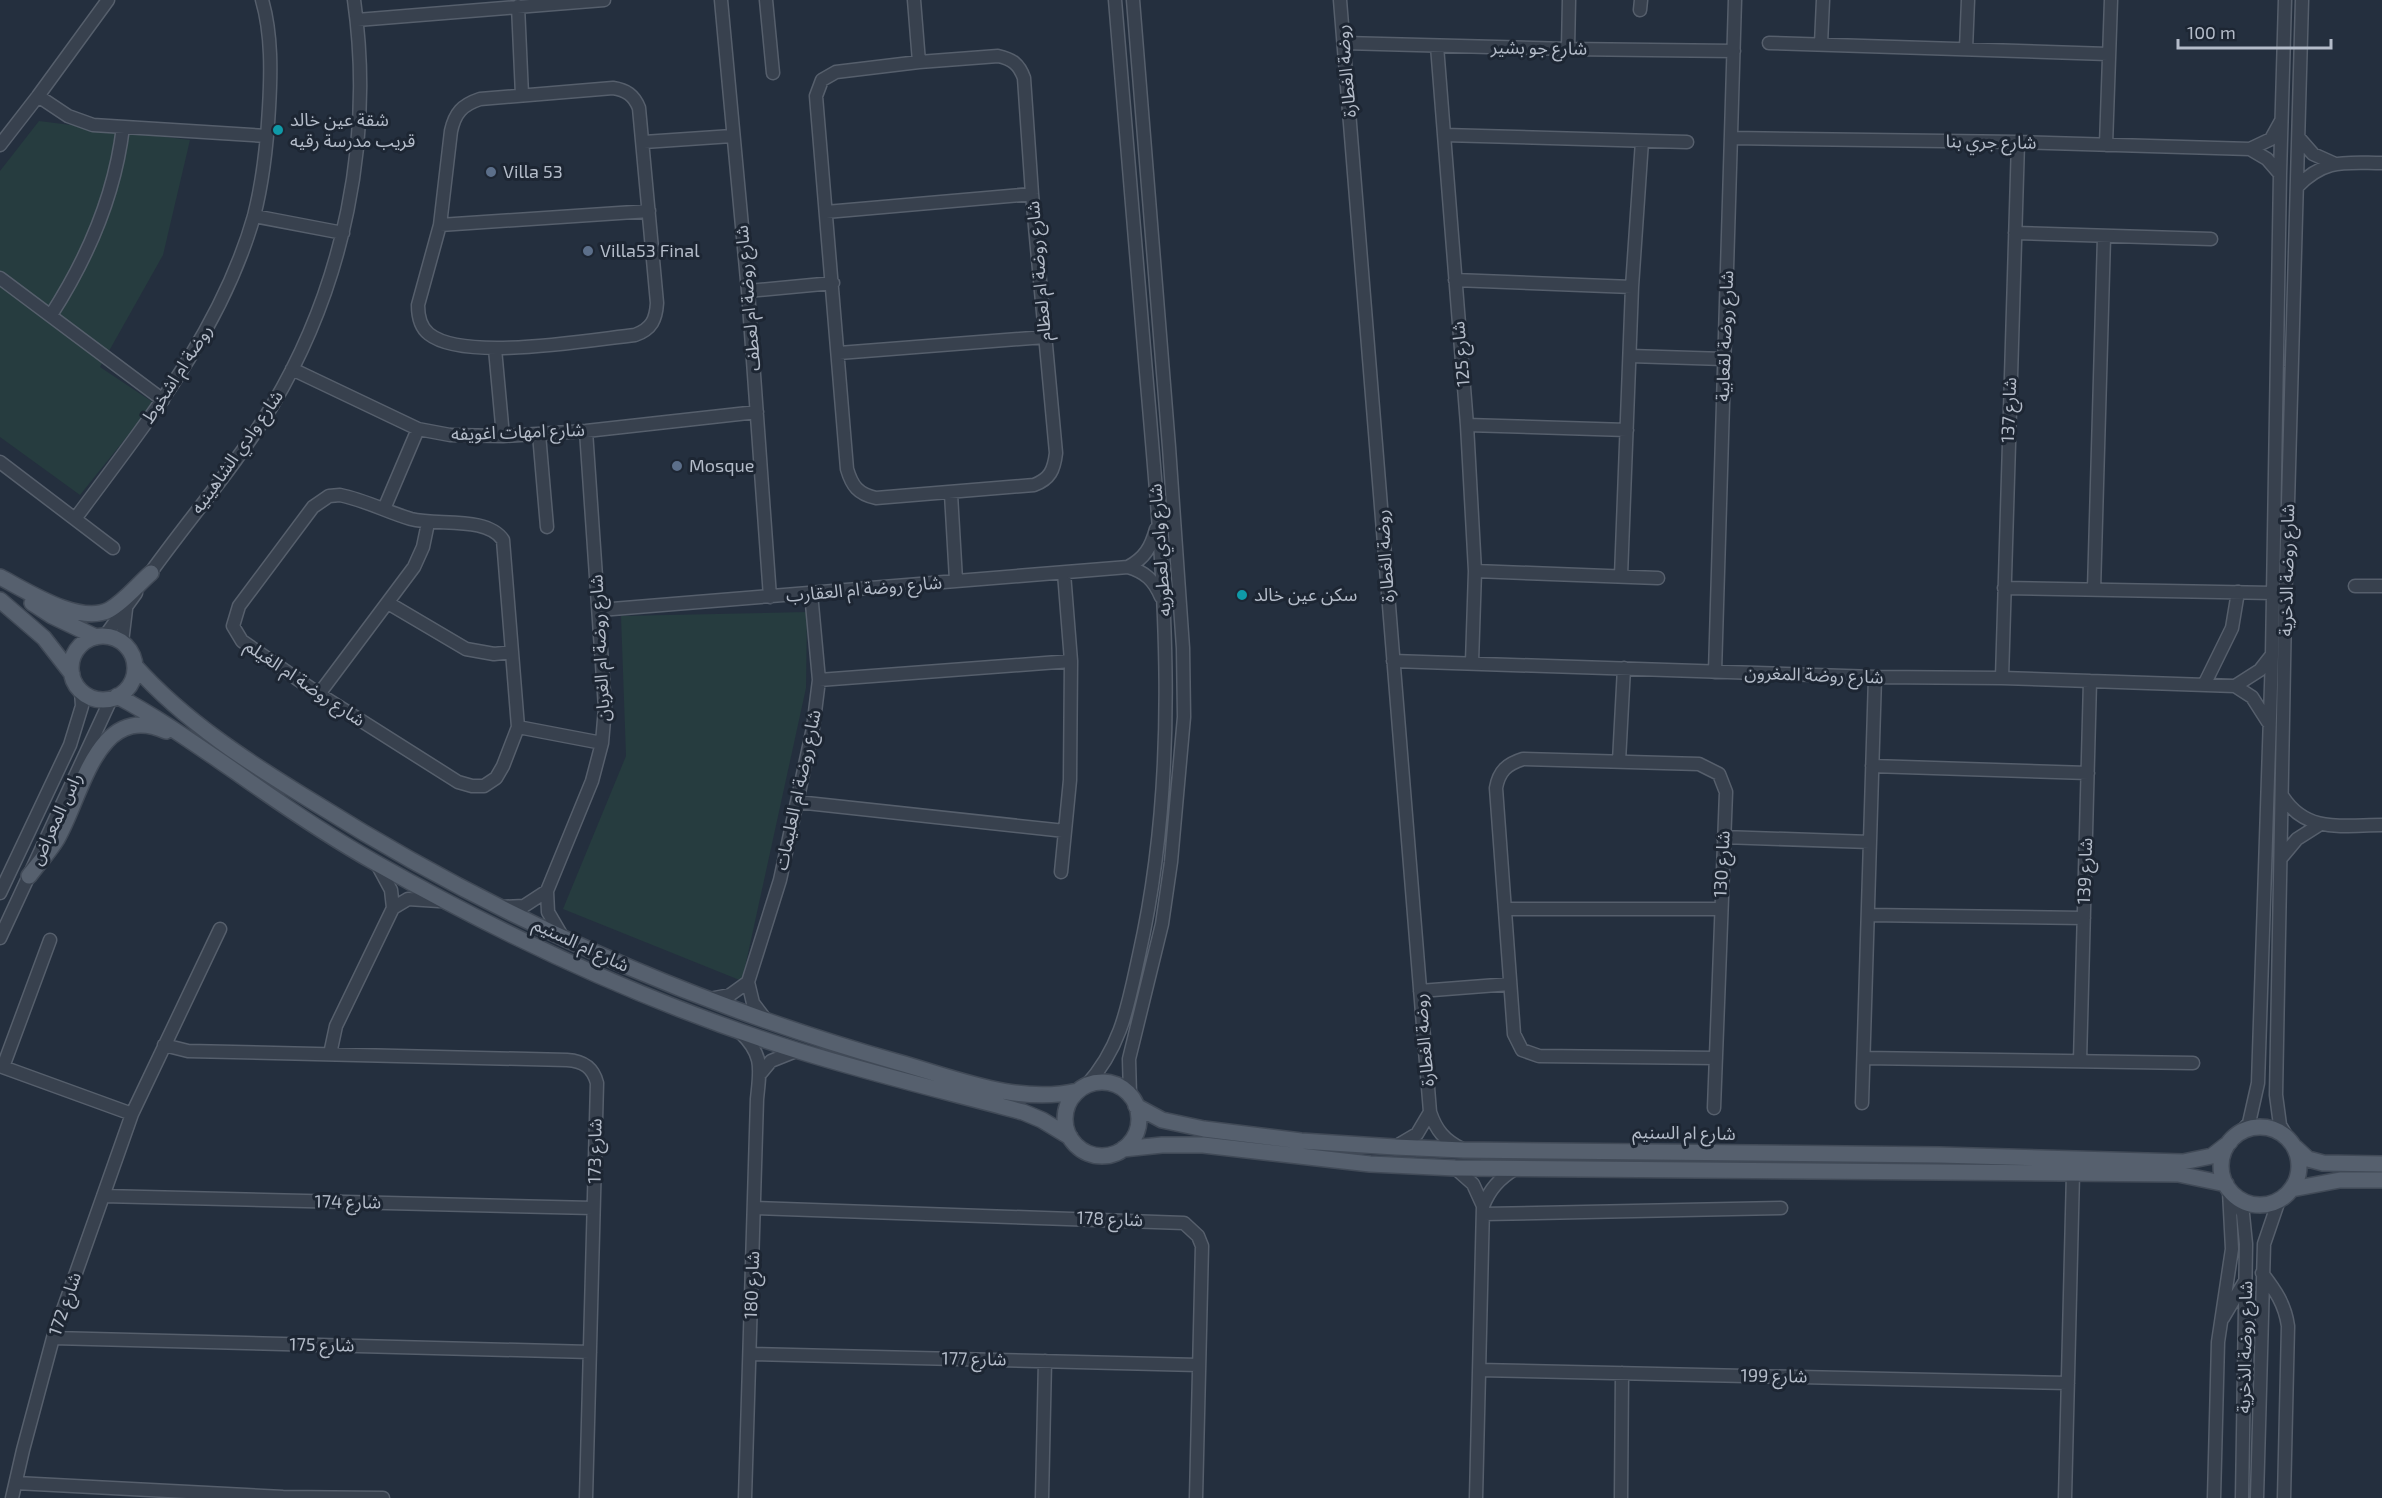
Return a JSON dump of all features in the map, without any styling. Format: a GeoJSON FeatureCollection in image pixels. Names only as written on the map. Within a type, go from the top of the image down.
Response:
{"type":"FeatureCollection","features":[{"type":"Feature","properties":{"kind":"main road"},"geometry":{"type":"LineString","coordinates":[[0,579],[59,606],[94,614],[110,609],[151,573]]}},
{"type":"Feature","properties":{"kind":"main road"},"geometry":{"type":"LineString","coordinates":[[0,579],[52,616],[100,636],[122,642],[129,649],[135,666],[131,684],[114,698],[95,699],[81,691],[72,674],[44,638],[0,600]]}},
{"type":"Feature","properties":{"kind":"main road"},"geometry":{"type":"LineString","coordinates":[[72,674],[74,655],[79,647],[100,636]]}},
{"type":"Feature","properties":{"kind":"main road","name":"شارع ام السنيم"},"geometry":{"type":"LineString","coordinates":[[135,666],[151,684],[188,717],[283,783],[397,853],[499,907],[628,968],[847,1048],[1009,1092],[1030,1096],[1050,1095],[1082,1088]]}},
{"type":"Feature","properties":{"kind":"main road","name":"شارع ام السنيم"},"geometry":{"type":"LineString","coordinates":[[114,698],[145,711],[376,863],[583,970],[796,1051],[1023,1112],[1042,1120],[1070,1137]]}},
{"type":"Feature","properties":{"kind":"main road"},"geometry":{"type":"LineString","coordinates":[[29,876],[57,838],[99,752],[116,732],[136,725],[149,726],[193,742]]}},
{"type":"Feature","properties":{"kind":"main road"},"geometry":{"type":"LineString","coordinates":[[1098,1083],[1110,1083],[1121,1087],[1133,1100],[1139,1118],[1137,1130],[1132,1141],[1123,1149],[1112,1155],[1100,1156],[1082,1150],[1070,1137],[1066,1126],[1066,1114],[1069,1103],[1082,1088],[1098,1083]]}},
{"type":"Feature","properties":{"kind":"main road","name":"شارع ام السنيم"},"geometry":{"type":"LineString","coordinates":[[1133,1100],[1162,1119],[1204,1130],[1301,1141],[1463,1150],[1940,1155],[2183,1162],[2212,1156],[2235,1137]]}},
{"type":"Feature","properties":{"kind":"main road"},"geometry":{"type":"LineString","coordinates":[[2382,1164],[2324,1163],[2308,1159],[2277,1130],[2264,1127],[2251,1128],[2235,1137],[2224,1152],[2222,1164],[2230,1191],[2244,1201],[2261,1205],[2279,1200],[2292,1189],[2340,1180],[2382,1180]]}},
{"type":"Feature","properties":{"kind":"main road"},"geometry":{"type":"LineString","coordinates":[[2291,1142],[2299,1168],[2292,1189]]}},
{"type":"Feature","properties":{"kind":"main road","name":"شارع ام السنيم"},"geometry":{"type":"LineString","coordinates":[[1123,1149],[1162,1145],[1203,1145],[1370,1164],[1515,1170],[2178,1174],[2230,1191]]}},
{"type":"Feature","properties":{"kind":"street"},"geometry":{"type":"LineString","coordinates":[[0,144],[108,0]]}},
{"type":"Feature","properties":{"kind":"street","name":"روضة ام اشخوط"},"geometry":{"type":"LineString","coordinates":[[75,519],[163,400],[209,327],[254,216],[267,136],[270,94],[268,32],[262,0]]}},
{"type":"Feature","properties":{"kind":"street","name":"شارع وادي الشاهينيه"},"geometry":{"type":"LineString","coordinates":[[100,636],[126,608],[272,406],[292,369],[324,297],[343,234],[357,152],[360,80],[354,0]]}},
{"type":"Feature","properties":{"kind":"street"},"geometry":{"type":"LineString","coordinates":[[357,20],[604,0]]}},
{"type":"Feature","properties":{"kind":"street","name":"شارع روضة ام لعطف"},"geometry":{"type":"LineString","coordinates":[[721,0],[748,291],[770,597]]}},
{"type":"Feature","properties":{"kind":"street"},"geometry":{"type":"LineString","coordinates":[[766,0],[773,73]]}},
{"type":"Feature","properties":{"kind":"street"},"geometry":{"type":"LineString","coordinates":[[914,0],[919,62]]}},
{"type":"Feature","properties":{"kind":"street","name":"شارع وادي لعطوريه"},"geometry":{"type":"LineString","coordinates":[[1082,1088],[1111,1054],[1120,1032],[1147,921],[1162,808],[1167,730],[1164,605],[1158,518],[1115,0]]}},
{"type":"Feature","properties":{"kind":"street","name":"شارع وادي لعطوريه"},"geometry":{"type":"LineString","coordinates":[[1133,0],[1169,447],[1183,648],[1184,717],[1177,810],[1162,924],[1129,1059],[1133,1100]]}},
{"type":"Feature","properties":{"kind":"street","name":"روضة الغطارة"},"geometry":{"type":"LineString","coordinates":[[1340,0],[1430,1112],[1434,1125],[1442,1136],[1463,1150]]}},
{"type":"Feature","properties":{"kind":"street"},"geometry":{"type":"LineString","coordinates":[[1568,49],[1569,0]]}},
{"type":"Feature","properties":{"kind":"street","name":"شارع روضة لقعابية"},"geometry":{"type":"LineString","coordinates":[[1715,672],[1735,0]]}},
{"type":"Feature","properties":{"kind":"street"},"geometry":{"type":"LineString","coordinates":[[1821,45],[1823,0]]}},
{"type":"Feature","properties":{"kind":"street"},"geometry":{"type":"LineString","coordinates":[[1966,49],[1968,0]]}},
{"type":"Feature","properties":{"kind":"street"},"geometry":{"type":"LineString","coordinates":[[2106,145],[2110,0]]}},
{"type":"Feature","properties":{"kind":"street","name":"شارع روضة الذخرية"},"geometry":{"type":"LineString","coordinates":[[2235,1137],[2248,1123],[2258,1083],[2273,592],[2285,0]]}},
{"type":"Feature","properties":{"kind":"street","name":"شارع روضة الذخرية"},"geometry":{"type":"LineString","coordinates":[[2291,1142],[2280,1125],[2276,1095],[2285,611],[2302,0]]}},
{"type":"Feature","properties":{"kind":"street"},"geometry":{"type":"LineString","coordinates":[[518,6],[522,95]]}},
{"type":"Feature","properties":{"kind":"street","name":"شارع جو بشير"},"geometry":{"type":"LineString","coordinates":[[1344,43],[1734,51]]}},
{"type":"Feature","properties":{"kind":"street"},"geometry":{"type":"LineString","coordinates":[[1769,43],[2108,54]]}},
{"type":"Feature","properties":{"kind":"street","name":"شارع 125"},"geometry":{"type":"LineString","coordinates":[[1437,46],[1467,425],[1475,571],[1472,662]]}},
{"type":"Feature","properties":{"kind":"street","name":"شارع روضة ام لعظام"},"geometry":{"type":"LineString","coordinates":[[998,56],[1015,63],[1021,69],[1024,78],[1032,194],[1056,453],[1050,476],[1034,485],[951,494],[876,498],[856,490],[850,481],[847,469],[816,96],[822,80],[837,72],[919,62],[998,56]]}},
{"type":"Feature","properties":{"kind":"street"},"geometry":{"type":"LineString","coordinates":[[613,88],[621,89],[636,99],[644,142],[657,303],[652,326],[635,335],[495,349],[452,346],[439,341],[422,327],[418,317],[418,305],[440,225],[453,120],[459,109],[467,103],[480,99],[522,95],[613,88]]}},
{"type":"Feature","properties":{"kind":"street"},"geometry":{"type":"LineString","coordinates":[[38,96],[81,122],[123,128],[267,136]]}},
{"type":"Feature","properties":{"kind":"street"},"geometry":{"type":"LineString","coordinates":[[2250,149],[2271,139],[2282,119]]}},
{"type":"Feature","properties":{"kind":"street"},"geometry":{"type":"LineString","coordinates":[[51,315],[84,258],[100,219],[112,179],[123,128]]}},
{"type":"Feature","properties":{"kind":"street"},"geometry":{"type":"LineString","coordinates":[[1444,135],[1687,142]]}},
{"type":"Feature","properties":{"kind":"street"},"geometry":{"type":"LineString","coordinates":[[644,142],[732,136]]}},
{"type":"Feature","properties":{"kind":"street","name":"شارع جري بنا"},"geometry":{"type":"LineString","coordinates":[[1732,138],[2018,142],[2250,149]]}},
{"type":"Feature","properties":{"kind":"street"},"geometry":{"type":"LineString","coordinates":[[2299,138],[2313,154],[2333,163],[2382,163]]}},
{"type":"Feature","properties":{"kind":"street"},"geometry":{"type":"LineString","coordinates":[[1621,576],[1632,287],[1642,141]]}},
{"type":"Feature","properties":{"kind":"street","name":"شارع 137"},"geometry":{"type":"LineString","coordinates":[[2002,678],[2018,142]]}},
{"type":"Feature","properties":{"kind":"street"},"geometry":{"type":"LineString","coordinates":[[2250,149],[2267,159],[2280,174]]}},
{"type":"Feature","properties":{"kind":"street"},"geometry":{"type":"LineString","coordinates":[[2297,187],[2313,172],[2333,163]]}},
{"type":"Feature","properties":{"kind":"street"},"geometry":{"type":"LineString","coordinates":[[826,212],[1032,194]]}},
{"type":"Feature","properties":{"kind":"street"},"geometry":{"type":"LineString","coordinates":[[440,225],[649,211]]}},
{"type":"Feature","properties":{"kind":"street"},"geometry":{"type":"LineString","coordinates":[[254,216],[343,234]]}},
{"type":"Feature","properties":{"kind":"street"},"geometry":{"type":"LineString","coordinates":[[2015,233],[2211,239]]}},
{"type":"Feature","properties":{"kind":"street"},"geometry":{"type":"LineString","coordinates":[[2094,590],[2104,237]]}},
{"type":"Feature","properties":{"kind":"street"},"geometry":{"type":"LineString","coordinates":[[0,278],[163,400]]}},
{"type":"Feature","properties":{"kind":"street"},"geometry":{"type":"LineString","coordinates":[[1455,279],[1632,287]]}},
{"type":"Feature","properties":{"kind":"street"},"geometry":{"type":"LineString","coordinates":[[748,291],[833,283]]}},
{"type":"Feature","properties":{"kind":"street"},"geometry":{"type":"LineString","coordinates":[[839,353],[1046,337]]}},
{"type":"Feature","properties":{"kind":"street"},"geometry":{"type":"LineString","coordinates":[[495,349],[503,436]]}},
{"type":"Feature","properties":{"kind":"street"},"geometry":{"type":"LineString","coordinates":[[1630,356],[1724,359]]}},
{"type":"Feature","properties":{"kind":"street","name":"شارع امهات اغويفه"},"geometry":{"type":"LineString","coordinates":[[292,369],[418,429],[450,435],[503,436],[586,431],[757,412]]}},
{"type":"Feature","properties":{"kind":"street"},"geometry":{"type":"LineString","coordinates":[[1467,425],[1627,430]]}},
{"type":"Feature","properties":{"kind":"street"},"geometry":{"type":"LineString","coordinates":[[384,509],[418,429]]}},
{"type":"Feature","properties":{"kind":"street","name":"شارع روضة ام الغربان"},"geometry":{"type":"LineString","coordinates":[[547,891],[592,781],[602,743],[605,708],[586,431]]}},
{"type":"Feature","properties":{"kind":"street"},"geometry":{"type":"LineString","coordinates":[[539,434],[547,526]]}},
{"type":"Feature","properties":{"kind":"street"},"geometry":{"type":"LineString","coordinates":[[0,462],[113,548]]}},
{"type":"Feature","properties":{"kind":"street"},"geometry":{"type":"LineString","coordinates":[[951,494],[956,580]]}},
{"type":"Feature","properties":{"kind":"street","name":"شارع روضة ام الغيلم"},"geometry":{"type":"LineString","coordinates":[[340,495],[384,509],[428,523],[481,526],[498,533],[503,540],[518,727],[503,766],[496,778],[484,786],[472,786],[458,782],[319,694],[242,641],[233,626],[234,616],[239,606],[313,507],[321,500],[329,496],[340,495]]}},
{"type":"Feature","properties":{"kind":"street"},"geometry":{"type":"LineString","coordinates":[[1128,567],[1139,561],[1150,548],[1158,518]]}},
{"type":"Feature","properties":{"kind":"street"},"geometry":{"type":"LineString","coordinates":[[319,694],[388,603],[419,557],[428,523]]}},
{"type":"Feature","properties":{"kind":"street"},"geometry":{"type":"LineString","coordinates":[[1128,567],[1152,579],[1164,605]]}},
{"type":"Feature","properties":{"kind":"street","name":"شارع روضة ام العقارب"},"geometry":{"type":"LineString","coordinates":[[600,610],[1128,567]]}},
{"type":"Feature","properties":{"kind":"street"},"geometry":{"type":"LineString","coordinates":[[1475,571],[1658,578]]}},
{"type":"Feature","properties":{"kind":"street"},"geometry":{"type":"LineString","coordinates":[[1061,872],[1070,780],[1071,661],[1064,573]]}},
{"type":"Feature","properties":{"kind":"street"},"geometry":{"type":"LineString","coordinates":[[2355,586],[2382,586]]}},
{"type":"Feature","properties":{"kind":"street"},"geometry":{"type":"LineString","coordinates":[[2004,588],[2273,592]]}},
{"type":"Feature","properties":{"kind":"street"},"geometry":{"type":"LineString","coordinates":[[2204,685],[2232,628],[2238,592]]}},
{"type":"Feature","properties":{"kind":"street","name":"شارع روضة ام العليمات"},"geometry":{"type":"LineString","coordinates":[[748,982],[780,880],[813,728],[819,680],[811,593]]}},
{"type":"Feature","properties":{"kind":"street"},"geometry":{"type":"LineString","coordinates":[[388,603],[466,650],[494,654],[512,652]]}},
{"type":"Feature","properties":{"kind":"street","name":"شارع وادي الشاهينيه"},"geometry":{"type":"LineString","coordinates":[[122,642],[126,608]]}},
{"type":"Feature","properties":{"kind":"street"},"geometry":{"type":"LineString","coordinates":[[2269,724],[2259,705],[2235,686],[2260,670],[2271,655]]}},
{"type":"Feature","properties":{"kind":"street"},"geometry":{"type":"LineString","coordinates":[[819,680],[1071,661]]}},
{"type":"Feature","properties":{"kind":"street","name":"شارع روضة المغرون"},"geometry":{"type":"LineString","coordinates":[[1393,661],[2235,686]]}},
{"type":"Feature","properties":{"kind":"street"},"geometry":{"type":"LineString","coordinates":[[1619,761],[1624,668]]}},
{"type":"Feature","properties":{"kind":"street"},"geometry":{"type":"LineString","coordinates":[[1862,1103],[1875,677]]}},
{"type":"Feature","properties":{"kind":"street","name":"شارع 139"},"geometry":{"type":"LineString","coordinates":[[2080,1061],[2090,681]]}},
{"type":"Feature","properties":{"kind":"street","name":"راس المعراض"},"geometry":{"type":"LineString","coordinates":[[0,893],[70,746],[82,706],[81,691]]}},
{"type":"Feature","properties":{"kind":"street","name":"راس المعراض"},"geometry":{"type":"LineString","coordinates":[[0,938],[114,698]]}},
{"type":"Feature","properties":{"kind":"street"},"geometry":{"type":"LineString","coordinates":[[518,727],[602,743]]}},
{"type":"Feature","properties":{"kind":"street","name":"شارع 130"},"geometry":{"type":"LineString","coordinates":[[1714,1108],[1716,1058],[1720,909],[1726,792],[1719,774],[1699,764],[1619,761],[1523,759],[1503,769],[1498,777],[1496,788],[1514,1034],[1522,1050],[1539,1056],[1716,1058]]}},
{"type":"Feature","properties":{"kind":"street"},"geometry":{"type":"LineString","coordinates":[[1872,766],[2088,773]]}},
{"type":"Feature","properties":{"kind":"street"},"geometry":{"type":"LineString","coordinates":[[2283,797],[2294,812],[2319,825],[2382,825]]}},
{"type":"Feature","properties":{"kind":"street"},"geometry":{"type":"LineString","coordinates":[[797,802],[1065,831]]}},
{"type":"Feature","properties":{"kind":"street"},"geometry":{"type":"LineString","coordinates":[[2281,859],[2297,838],[2319,825]]}},
{"type":"Feature","properties":{"kind":"street"},"geometry":{"type":"LineString","coordinates":[[1724,837],[1870,842]]}},
{"type":"Feature","properties":{"kind":"street"},"geometry":{"type":"LineString","coordinates":[[376,863],[391,890],[393,908]]}},
{"type":"Feature","properties":{"kind":"street"},"geometry":{"type":"LineString","coordinates":[[499,907],[524,906],[547,891]]}},
{"type":"Feature","properties":{"kind":"street"},"geometry":{"type":"LineString","coordinates":[[547,891],[548,912],[562,936]]}},
{"type":"Feature","properties":{"kind":"street"},"geometry":{"type":"LineString","coordinates":[[330,1054],[336,1026],[393,908],[402,902],[415,899],[449,902]]}},
{"type":"Feature","properties":{"kind":"street"},"geometry":{"type":"LineString","coordinates":[[1505,909],[1720,909]]}},
{"type":"Feature","properties":{"kind":"street"},"geometry":{"type":"LineString","coordinates":[[1868,915],[2084,918]]}},
{"type":"Feature","properties":{"kind":"street","name":"شارع 172"},"geometry":{"type":"LineString","coordinates":[[12,1498],[53,1338],[132,1114],[220,928]]}},
{"type":"Feature","properties":{"kind":"street"},"geometry":{"type":"LineString","coordinates":[[50,940],[2,1066],[132,1114]]}},
{"type":"Feature","properties":{"kind":"street"},"geometry":{"type":"LineString","coordinates":[[709,999],[730,995],[748,982],[753,1003],[766,1020]]}},
{"type":"Feature","properties":{"kind":"street"},"geometry":{"type":"LineString","coordinates":[[1420,992],[1510,984]]}},
{"type":"Feature","properties":{"kind":"street","name":"شارع 180"},"geometry":{"type":"LineString","coordinates":[[738,1030],[758,1054],[761,1073],[757,1099],[745,1498]]}},
{"type":"Feature","properties":{"kind":"street","name":"شارع 173"},"geometry":{"type":"LineString","coordinates":[[164,1045],[188,1051],[567,1060],[587,1065],[592,1070],[597,1083],[586,1498]]}},
{"type":"Feature","properties":{"kind":"street"},"geometry":{"type":"LineString","coordinates":[[761,1073],[771,1061],[796,1051]]}},
{"type":"Feature","properties":{"kind":"street"},"geometry":{"type":"LineString","coordinates":[[1864,1058],[2193,1063]]}},
{"type":"Feature","properties":{"kind":"street","name":"روضة الغطارة"},"geometry":{"type":"LineString","coordinates":[[1395,1147],[1417,1134],[1425,1124],[1430,1112]]}},
{"type":"Feature","properties":{"kind":"street"},"geometry":{"type":"LineString","coordinates":[[1455,1168],[1473,1184],[1483,1210]]}},
{"type":"Feature","properties":{"kind":"street"},"geometry":{"type":"LineString","coordinates":[[1476,1498],[1483,1210],[1488,1194],[1495,1184],[1515,1170]]}},
{"type":"Feature","properties":{"kind":"street"},"geometry":{"type":"LineString","coordinates":[[2065,1498],[2073,1173]]}},
{"type":"Feature","properties":{"kind":"street"},"geometry":{"type":"LineString","coordinates":[[2214,1498],[2220,1323],[2232,1249],[2230,1191]]}},
{"type":"Feature","properties":{"kind":"street","name":"شارع روضة الذخرية"},"geometry":{"type":"LineString","coordinates":[[2230,1191],[2243,1214],[2245,1227],[2242,1498]]}},
{"type":"Feature","properties":{"kind":"street","name":"شارع 174"},"geometry":{"type":"LineString","coordinates":[[103,1196],[593,1208]]}},
{"type":"Feature","properties":{"kind":"street","name":"شارع روضة الذخرية"},"geometry":{"type":"LineString","coordinates":[[2257,1498],[2264,1245],[2279,1200]]}},
{"type":"Feature","properties":{"kind":"street","name":"شارع 178"},"geometry":{"type":"LineString","coordinates":[[755,1208],[1184,1223],[1198,1236],[1202,1246],[1196,1498]]}},
{"type":"Feature","properties":{"kind":"street"},"geometry":{"type":"LineString","coordinates":[[1483,1210],[1781,1208]]}},
{"type":"Feature","properties":{"kind":"street"},"geometry":{"type":"LineString","coordinates":[[2262,1273],[2280,1297],[2288,1326],[2284,1498]]}},
{"type":"Feature","properties":{"kind":"street"},"geometry":{"type":"LineString","coordinates":[[2220,1323],[2246,1280]]}},
{"type":"Feature","properties":{"kind":"street","name":"شارع 175"},"geometry":{"type":"LineString","coordinates":[[53,1338],[590,1352]]}},
{"type":"Feature","properties":{"kind":"street","name":"شارع 177"},"geometry":{"type":"LineString","coordinates":[[750,1354],[1198,1365]]}},
{"type":"Feature","properties":{"kind":"street"},"geometry":{"type":"LineString","coordinates":[[1042,1498],[1044,1361]]}},
{"type":"Feature","properties":{"kind":"street","name":"شارع 199"},"geometry":{"type":"LineString","coordinates":[[1479,1370],[2068,1383]]}},
{"type":"Feature","properties":{"kind":"street"},"geometry":{"type":"LineString","coordinates":[[1621,1498],[1622,1373]]}},
{"type":"Feature","properties":{"kind":"street"},"geometry":{"type":"LineString","coordinates":[[16,1483],[283,1498],[383,1498]]}},
{"type":"Feature","properties":{"kind":"green space"},"geometry":{"type":"Polygon","coordinates":[[[39,121],[190,140],[163,255],[100,367],[154,403],[80,495],[0,437],[0,171],[39,121]]]}},
{"type":"Feature","properties":{"kind":"green space"},"geometry":{"type":"Polygon","coordinates":[[[807,612],[806,688],[742,981],[563,909],[626,756],[621,616],[807,612]]]}},
{"type":"Feature","properties":{"kind":"place","name":"شقة عين خالد قريب مدرسة رقيه"},"geometry":{"type":"Point","coordinates":[278,130]}},
{"type":"Feature","properties":{"kind":"place","name":"Villa 53"},"geometry":{"type":"Point","coordinates":[491,172]}},
{"type":"Feature","properties":{"kind":"place","name":"Villa53 Final"},"geometry":{"type":"Point","coordinates":[588,251]}},
{"type":"Feature","properties":{"kind":"place","name":"Mosque"},"geometry":{"type":"Point","coordinates":[677,466]}},
{"type":"Feature","properties":{"kind":"place","name":"سكن عين خالد"},"geometry":{"type":"Point","coordinates":[1242,595]}}]}
